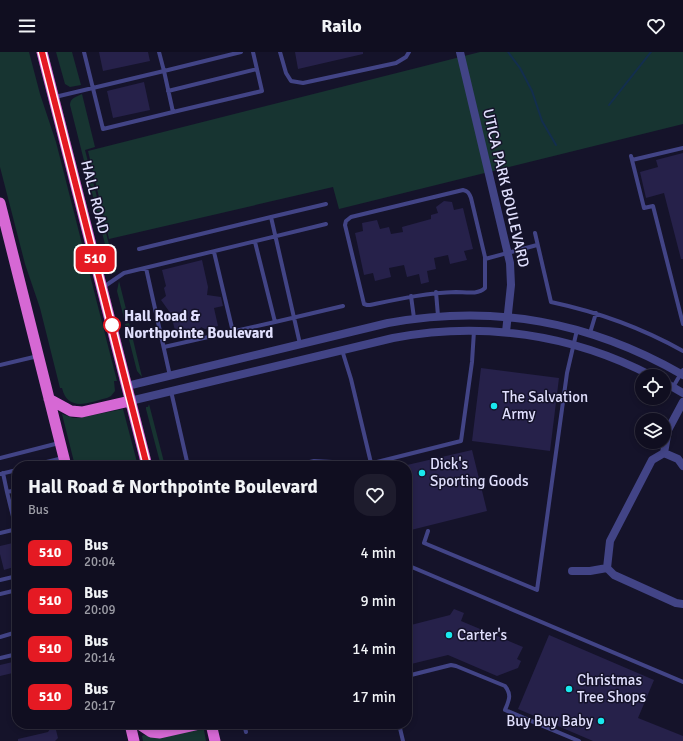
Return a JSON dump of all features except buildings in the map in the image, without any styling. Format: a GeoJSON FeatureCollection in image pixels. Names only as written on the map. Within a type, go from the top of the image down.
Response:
{"type":"FeatureCollection","features":[{"type":"Feature","properties":{"kind":"highway","name":"HALL ROAD"},"geometry":{"type":"LineString","coordinates":[[42,52],[146,461]]}},
{"type":"Feature","properties":{"kind":"highway"},"geometry":{"type":"LineString","coordinates":[[0,203],[65,461]]}},
{"type":"Feature","properties":{"kind":"highway"},"geometry":{"type":"LineString","coordinates":[[49,399],[71,411],[82,412],[130,401]]}},
{"type":"Feature","properties":{"kind":"highway"},"geometry":{"type":"LineString","coordinates":[[131,729],[134,741]]}},
{"type":"Feature","properties":{"kind":"highway"},"geometry":{"type":"LineString","coordinates":[[146,729],[151,732],[160,734],[180,729]]}},
{"type":"Feature","properties":{"kind":"highway"},"geometry":{"type":"LineString","coordinates":[[212,729],[215,741]]}},
{"type":"Feature","properties":{"kind":"street","name":"UTICA PARK BOULEVARD"},"geometry":{"type":"LineString","coordinates":[[460,52],[508,252],[512,278],[506,332]]}},
{"type":"Feature","properties":{"kind":"street"},"geometry":{"type":"LineString","coordinates":[[127,386],[388,323],[414,318],[470,315],[508,317],[577,329],[629,348],[682,373]]}},
{"type":"Feature","properties":{"kind":"street"},"geometry":{"type":"LineString","coordinates":[[130,401],[410,334],[438,331],[474,330],[506,332],[549,338],[609,356],[637,369]]}},
{"type":"Feature","properties":{"kind":"street"},"geometry":{"type":"LineString","coordinates":[[342,350],[342,338],[347,333]]}},
{"type":"Feature","properties":{"kind":"street"},"geometry":{"type":"LineString","coordinates":[[225,362],[228,377]]}},
{"type":"Feature","properties":{"kind":"street"},"geometry":{"type":"LineString","coordinates":[[671,386],[683,393]]}},
{"type":"Feature","properties":{"kind":"street"},"geometry":{"type":"LineString","coordinates":[[607,568],[610,541],[652,460],[664,452],[668,430],[683,402]]}},
{"type":"Feature","properties":{"kind":"street"},"geometry":{"type":"LineString","coordinates":[[664,452],[678,459],[683,466]]}},
{"type":"Feature","properties":{"kind":"street"},"geometry":{"type":"LineString","coordinates":[[572,571],[590,571],[607,568]]}},
{"type":"Feature","properties":{"kind":"street"},"geometry":{"type":"LineString","coordinates":[[607,568],[614,575],[676,603],[683,604]]}},
{"type":"Feature","properties":{"kind":"lane"},"geometry":{"type":"LineString","coordinates":[[84,52],[103,129],[262,91],[253,52]]}},
{"type":"Feature","properties":{"kind":"lane"},"geometry":{"type":"LineString","coordinates":[[159,52],[173,112]]}},
{"type":"Feature","properties":{"kind":"lane"},"geometry":{"type":"LineString","coordinates":[[54,97],[241,52]]}},
{"type":"Feature","properties":{"kind":"lane"},"geometry":{"type":"LineString","coordinates":[[280,52],[286,73],[291,81],[303,83],[396,63],[406,57],[409,52]]}},
{"type":"Feature","properties":{"kind":"lane"},"geometry":{"type":"LineString","coordinates":[[168,90],[257,69]]}},
{"type":"Feature","properties":{"kind":"lane"},"geometry":{"type":"LineString","coordinates":[[683,148],[632,158],[644,208],[653,206],[683,324]]}},
{"type":"Feature","properties":{"kind":"lane"},"geometry":{"type":"LineString","coordinates":[[466,190],[471,198],[485,259],[486,285],[484,290],[478,292],[436,292],[367,306],[364,304],[345,225],[346,221],[348,219],[466,190]]}},
{"type":"Feature","properties":{"kind":"lane"},"geometry":{"type":"LineString","coordinates":[[139,249],[326,204]]}},
{"type":"Feature","properties":{"kind":"lane"},"geometry":{"type":"LineString","coordinates":[[270,217],[300,344]]}},
{"type":"Feature","properties":{"kind":"lane"},"geometry":{"type":"LineString","coordinates":[[102,288],[124,273],[326,224]]}},
{"type":"Feature","properties":{"kind":"lane"},"geometry":{"type":"LineString","coordinates":[[535,233],[551,302],[596,314],[642,331],[683,351]]}},
{"type":"Feature","properties":{"kind":"lane"},"geometry":{"type":"LineString","coordinates":[[255,242],[275,322]]}},
{"type":"Feature","properties":{"kind":"lane"},"geometry":{"type":"LineString","coordinates":[[485,259],[537,245]]}},
{"type":"Feature","properties":{"kind":"lane"},"geometry":{"type":"LineString","coordinates":[[214,252],[233,332]]}},
{"type":"Feature","properties":{"kind":"lane"},"geometry":{"type":"LineString","coordinates":[[146,268],[170,376]]}},
{"type":"Feature","properties":{"kind":"lane"},"geometry":{"type":"LineString","coordinates":[[436,292],[438,316]]}},
{"type":"Feature","properties":{"kind":"lane"},"geometry":{"type":"LineString","coordinates":[[411,296],[414,318]]}},
{"type":"Feature","properties":{"kind":"lane"},"geometry":{"type":"LineString","coordinates":[[164,347],[344,306]]}},
{"type":"Feature","properties":{"kind":"lane"},"geometry":{"type":"LineString","coordinates":[[590,333],[596,314]]}},
{"type":"Feature","properties":{"kind":"lane"},"geometry":{"type":"LineString","coordinates":[[428,531],[424,543],[538,590],[566,381],[577,329]]}},
{"type":"Feature","properties":{"kind":"lane"},"geometry":{"type":"LineString","coordinates":[[383,461],[461,441],[472,362],[474,330]]}},
{"type":"Feature","properties":{"kind":"lane"},"geometry":{"type":"LineString","coordinates":[[342,350],[351,379],[370,461]]}},
{"type":"Feature","properties":{"kind":"lane"},"geometry":{"type":"LineString","coordinates":[[0,365],[38,356]]}},
{"type":"Feature","properties":{"kind":"lane"},"geometry":{"type":"LineString","coordinates":[[674,387],[682,373]]}},
{"type":"Feature","properties":{"kind":"lane"},"geometry":{"type":"LineString","coordinates":[[170,391],[187,461]]}},
{"type":"Feature","properties":{"kind":"lane"},"geometry":{"type":"LineString","coordinates":[[0,458],[60,443]]}},
{"type":"Feature","properties":{"kind":"lane"},"geometry":{"type":"LineString","coordinates":[[12,471],[1,474],[12,513]]}},
{"type":"Feature","properties":{"kind":"lane"},"geometry":{"type":"LineString","coordinates":[[7,492],[12,491]]}},
{"type":"Feature","properties":{"kind":"lane"},"geometry":{"type":"LineString","coordinates":[[0,533],[12,530]]}},
{"type":"Feature","properties":{"kind":"lane"},"geometry":{"type":"LineString","coordinates":[[412,567],[683,682]]}},
{"type":"Feature","properties":{"kind":"lane"},"geometry":{"type":"LineString","coordinates":[[0,580],[12,577]]}},
{"type":"Feature","properties":{"kind":"lane"},"geometry":{"type":"LineString","coordinates":[[0,594],[12,591]]}},
{"type":"Feature","properties":{"kind":"lane"},"geometry":{"type":"LineString","coordinates":[[0,637],[12,633]]}},
{"type":"Feature","properties":{"kind":"lane"},"geometry":{"type":"LineString","coordinates":[[0,658],[12,655]]}},
{"type":"Feature","properties":{"kind":"lane"},"geometry":{"type":"LineString","coordinates":[[412,675],[451,665],[456,666],[505,686],[509,692],[510,698],[505,710],[579,741]]}},
{"type":"Feature","properties":{"kind":"lane"},"geometry":{"type":"LineString","coordinates":[[400,729],[404,741]]}},
{"type":"Feature","properties":{"kind":"green space"},"geometry":{"type":"Polygon","coordinates":[[[0,52],[29,52],[40,94],[56,142],[117,381],[114,381],[115,391],[107,398],[87,403],[74,403],[69,401],[62,388],[60,388],[40,308],[25,264],[0,167],[0,52]]]}},
{"type":"Feature","properties":{"kind":"green space"},"geometry":{"type":"Polygon","coordinates":[[[56,52],[72,52],[81,85],[70,87],[65,84],[56,52]]]}},
{"type":"Feature","properties":{"kind":"green space"},"geometry":{"type":"Polygon","coordinates":[[[480,52],[683,52],[683,124],[339,209],[333,187],[109,239],[88,151],[480,52]]]}},
{"type":"Feature","properties":{"kind":"green space"},"geometry":{"type":"Polygon","coordinates":[[[82,94],[95,147],[85,150],[116,272],[114,273],[112,272],[70,105],[72,99],[82,94]]]}},
{"type":"Feature","properties":{"kind":"green space"},"geometry":{"type":"Polygon","coordinates":[[[119,281],[129,321],[125,322],[117,291],[119,281]]]}},
{"type":"Feature","properties":{"kind":"green space"},"geometry":{"type":"Polygon","coordinates":[[[129,323],[142,377],[137,371],[125,324],[129,323]]]}},
{"type":"Feature","properties":{"kind":"green space"},"geometry":{"type":"Polygon","coordinates":[[[149,404],[164,461],[160,461],[146,409],[146,407],[148,407],[149,404]]]}},
{"type":"Feature","properties":{"kind":"green space"},"geometry":{"type":"Polygon","coordinates":[[[123,409],[137,461],[74,461],[62,414],[73,418],[123,409]]]}},
{"type":"Feature","properties":{"kind":"green space"},"geometry":{"type":"Polygon","coordinates":[[[196,730],[204,730],[206,741],[143,741],[142,736],[160,737],[196,730]]]}},
{"type":"Feature","properties":{"kind":"waterway"},"geometry":{"type":"LineString","coordinates":[[508,52],[520,68],[532,91],[542,121],[556,145]]}},
{"type":"Feature","properties":{"kind":"waterway"},"geometry":{"type":"LineString","coordinates":[[609,105],[651,52]]}},
{"type":"Feature","properties":{"kind":"bus line","name":"510"},"geometry":{"type":"LineString","coordinates":[[42,52],[146,461]]}},
{"type":"Feature","properties":{"kind":"place","name":"Hall Road & Northpointe Boulevard"},"geometry":{"type":"Point","coordinates":[112,325]}},
{"type":"Feature","properties":{"kind":"place","name":"The Salvation Army"},"geometry":{"type":"Point","coordinates":[494,406]}},
{"type":"Feature","properties":{"kind":"place","name":"Dick's Sporting Goods"},"geometry":{"type":"Point","coordinates":[422,473]}},
{"type":"Feature","properties":{"kind":"place","name":"Carter's"},"geometry":{"type":"Point","coordinates":[449,635]}},
{"type":"Feature","properties":{"kind":"place","name":"Christmas Tree Shops"},"geometry":{"type":"Point","coordinates":[569,689]}},
{"type":"Feature","properties":{"kind":"place","name":"Buy Buy Baby"},"geometry":{"type":"Point","coordinates":[601,721]}}]}
